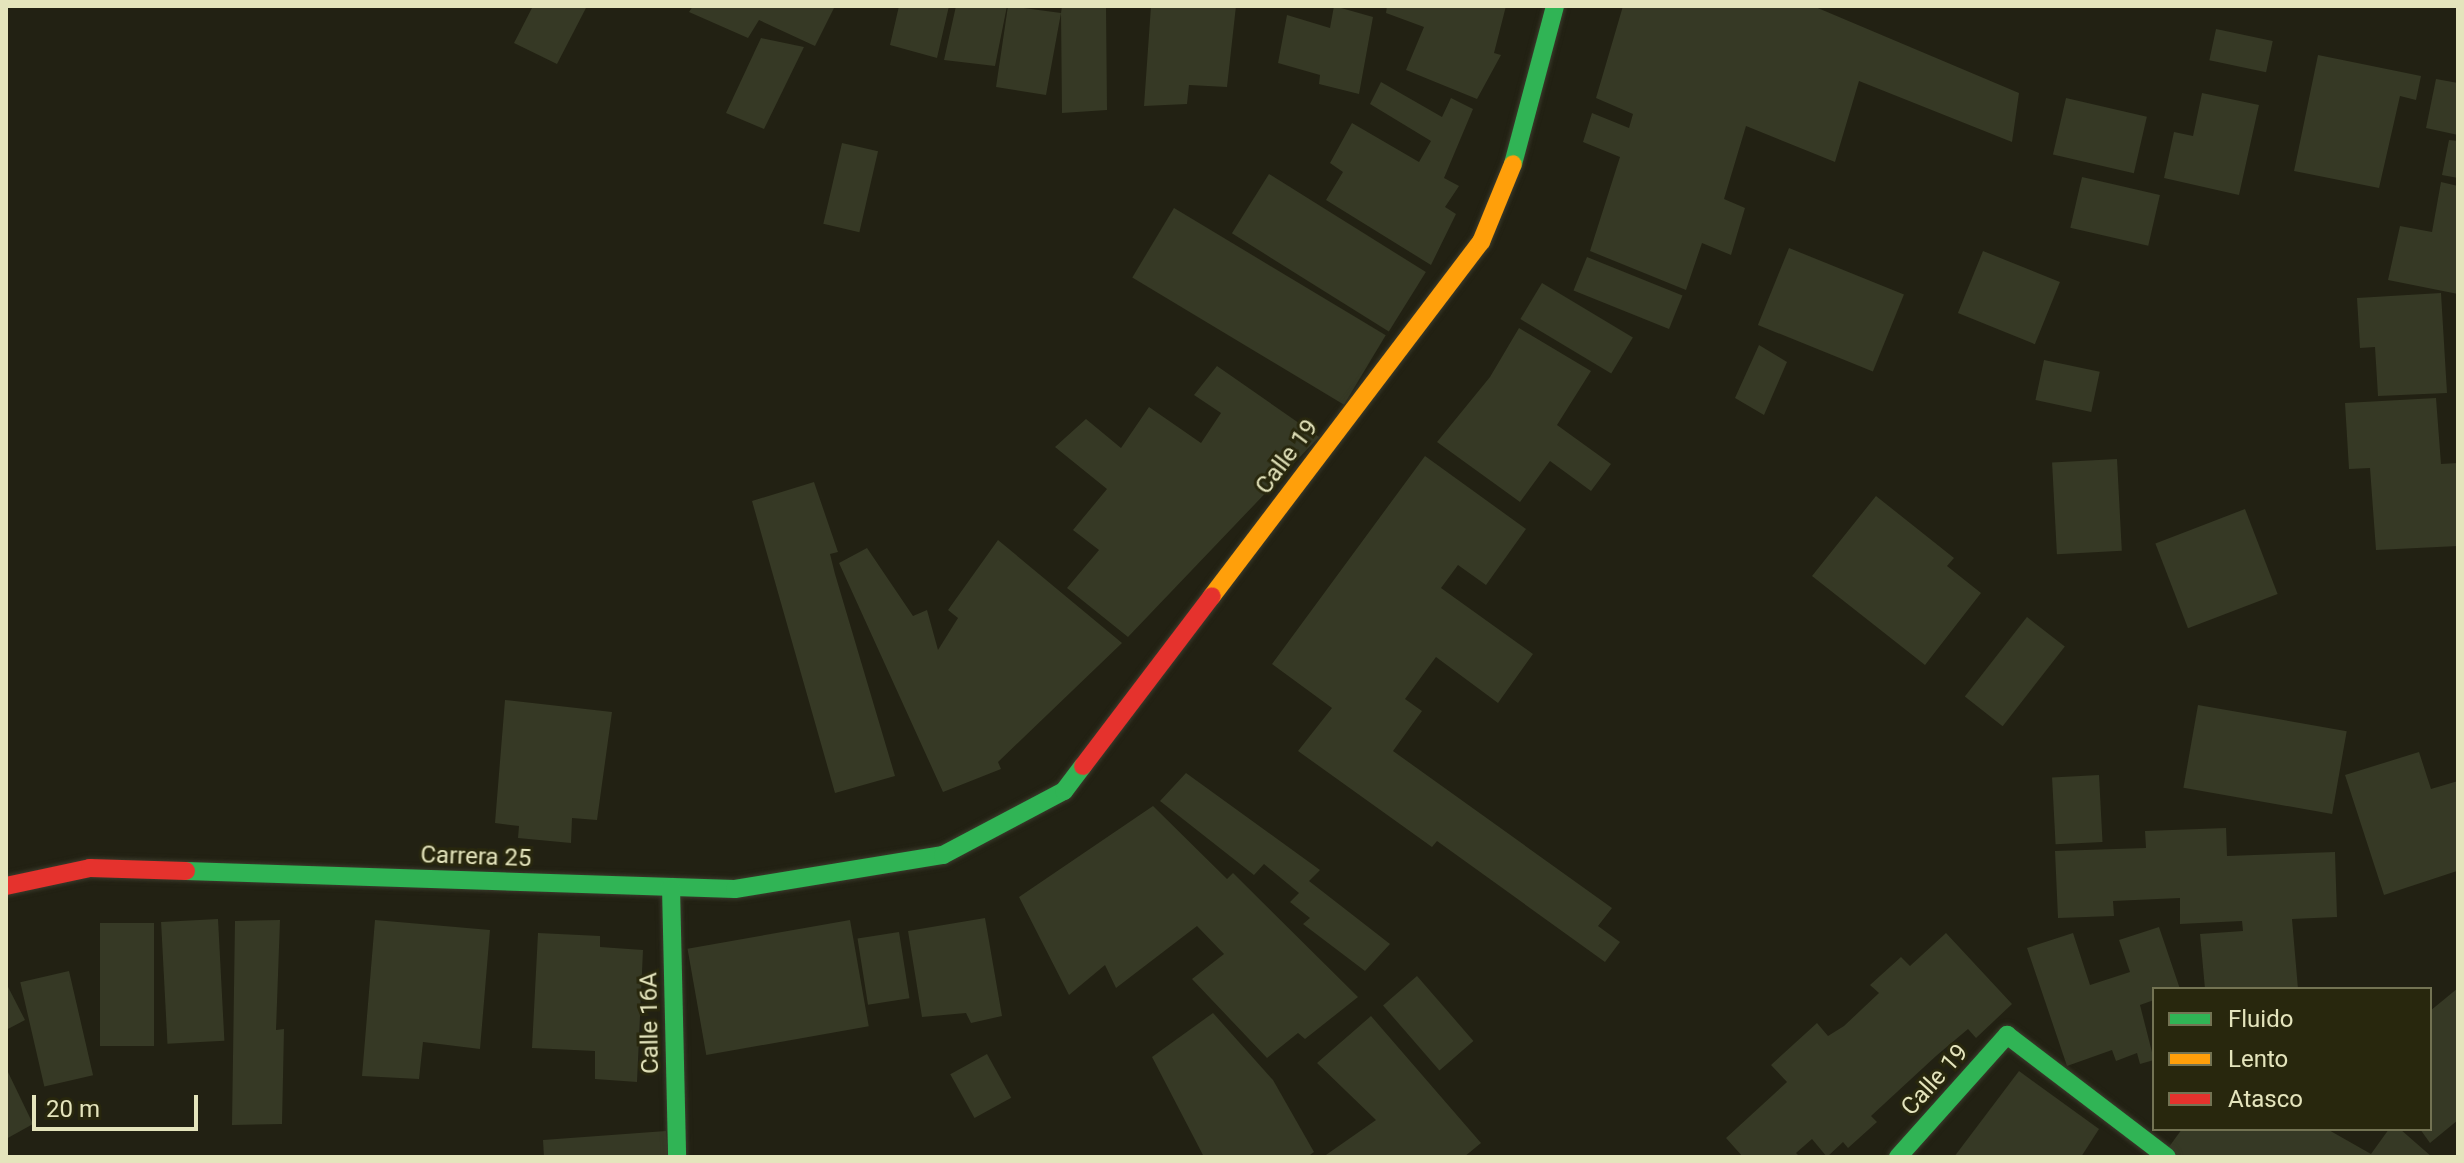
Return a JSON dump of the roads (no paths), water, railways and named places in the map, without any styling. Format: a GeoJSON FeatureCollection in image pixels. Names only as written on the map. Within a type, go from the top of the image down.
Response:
{"type":"FeatureCollection","features":[{"type":"Feature","properties":{"kind":"main road","name":"Calle 19"},"geometry":{"type":"LineString","coordinates":[[943,855],[1064,791],[1481,242],[1525,135],[1555,6]]}},
{"type":"Feature","properties":{"kind":"main road","name":"Carrera 25"},"geometry":{"type":"LineString","coordinates":[[6,886],[90,868],[735,889],[943,855]]}},
{"type":"Feature","properties":{"kind":"main road","name":"Calle 16A"},"geometry":{"type":"LineString","coordinates":[[671,887],[677,1157]]}},
{"type":"Feature","properties":{"kind":"main road","name":"Calle 19"},"geometry":{"type":"LineString","coordinates":[[1898,1157],[2007,1035],[2167,1157]]}}]}
